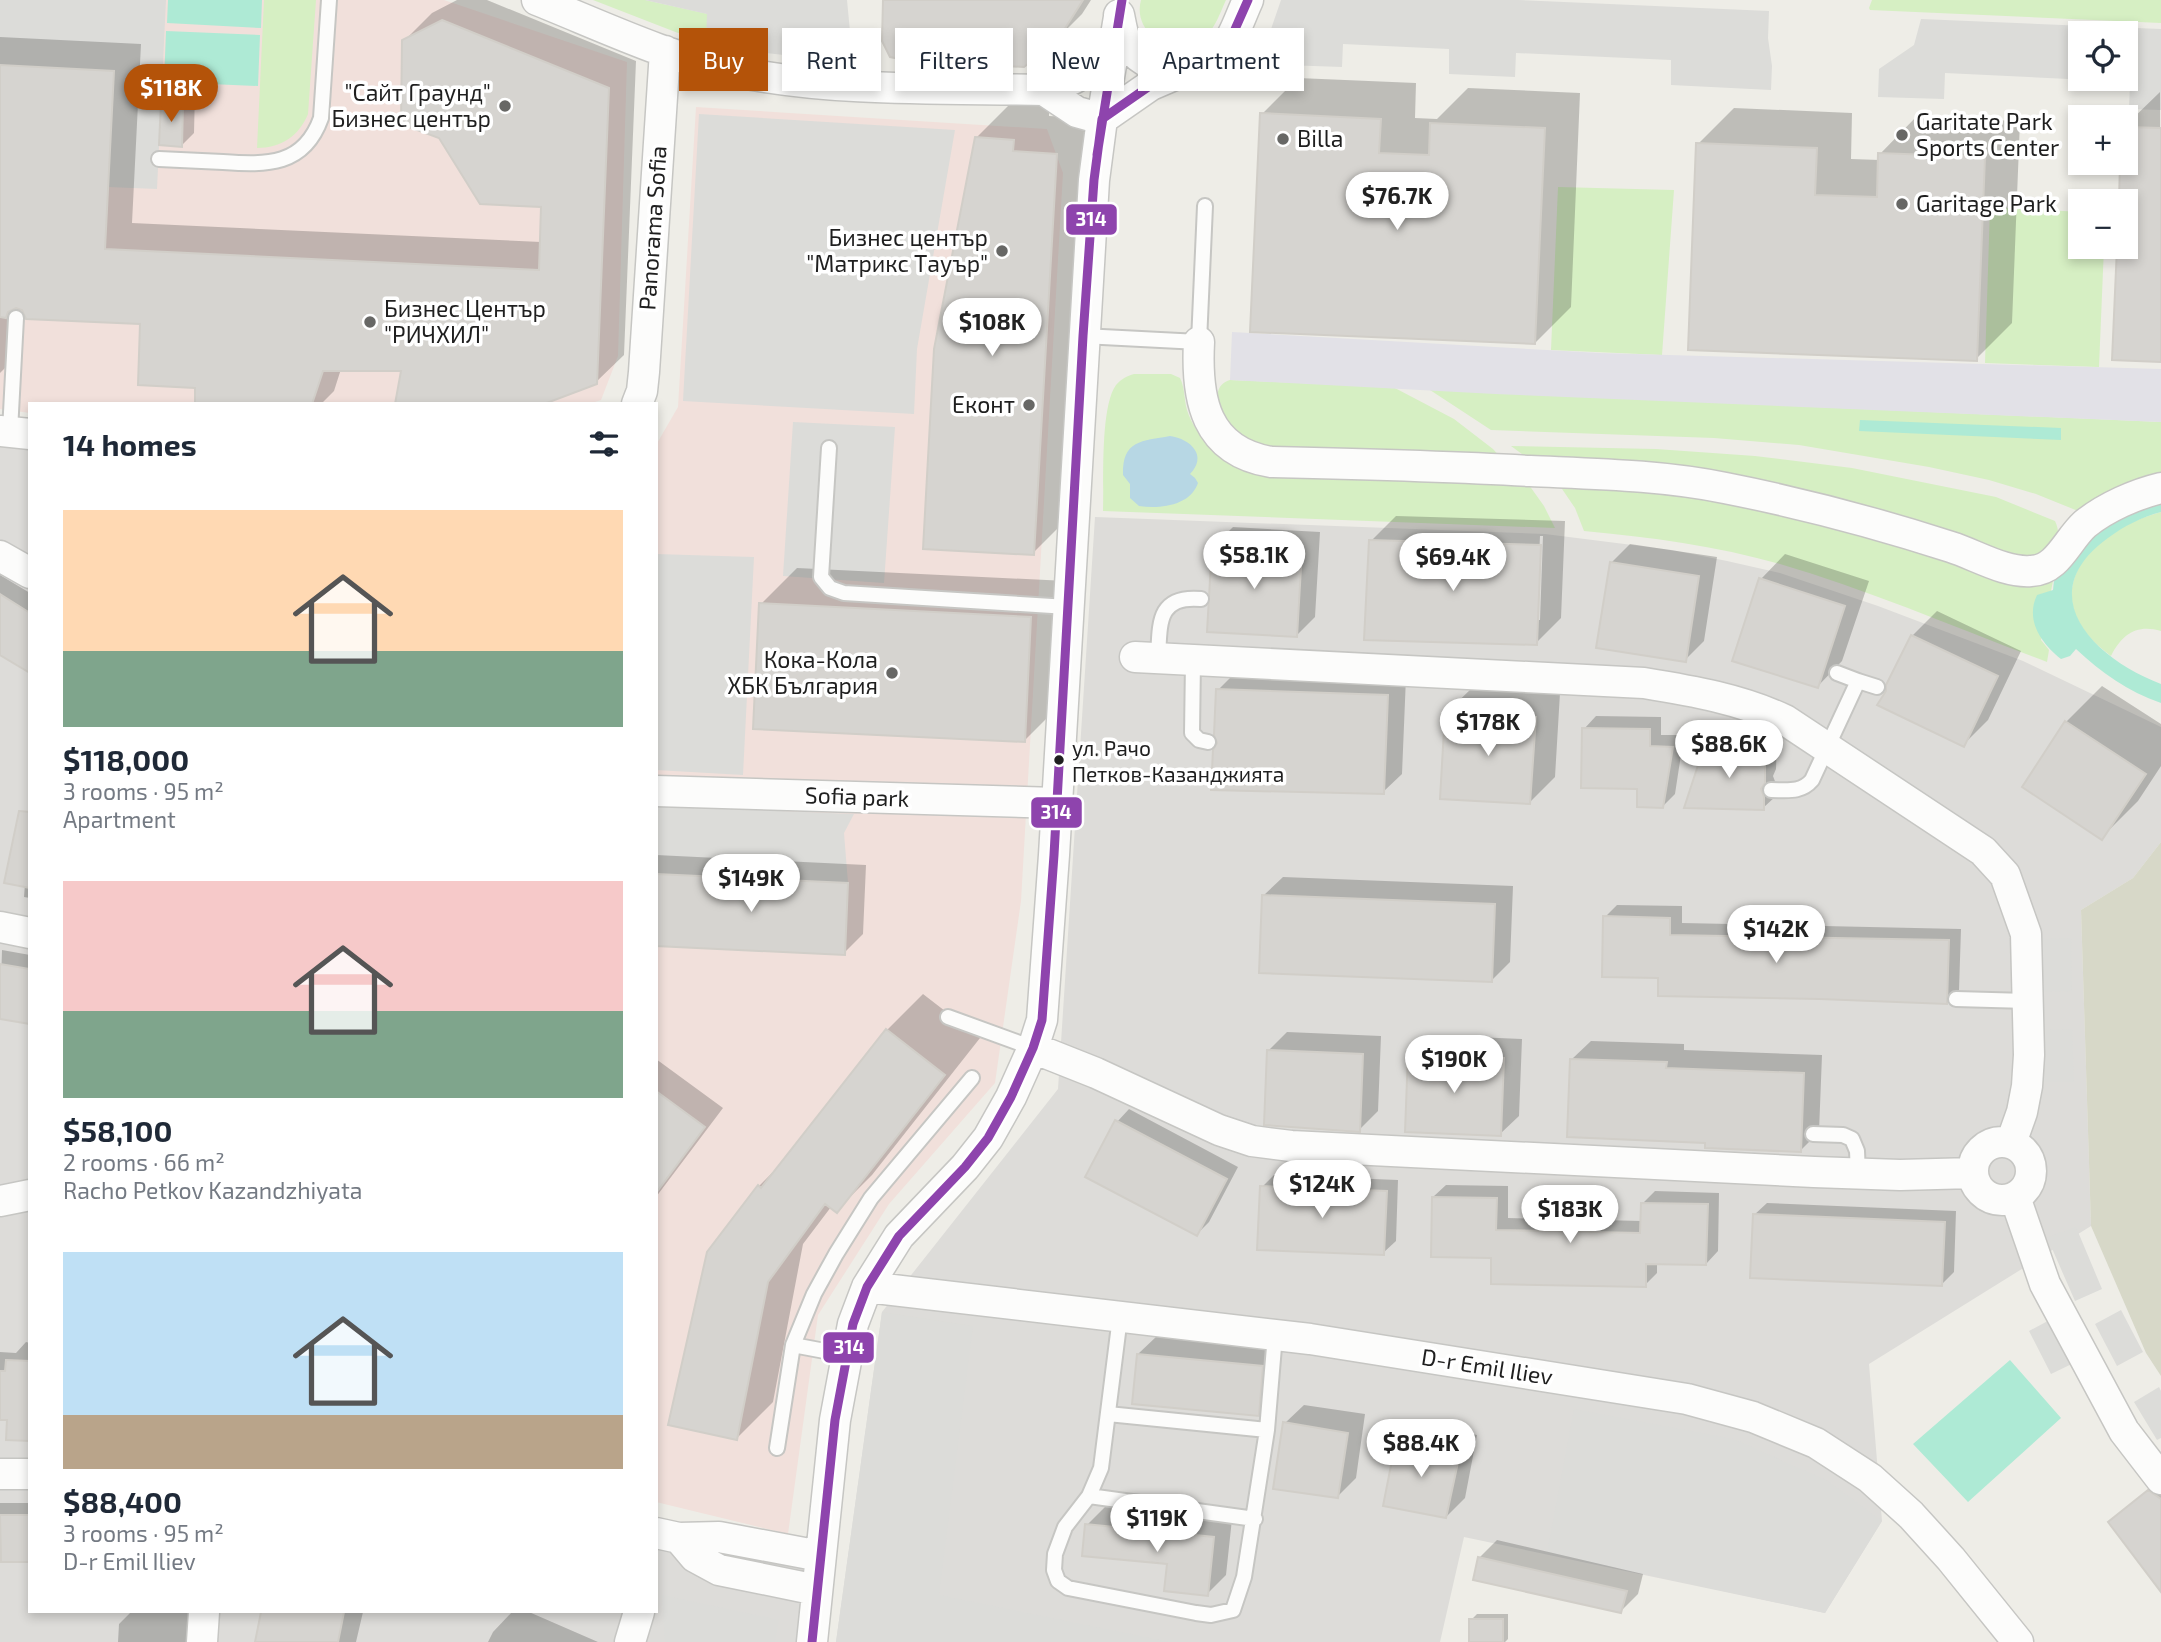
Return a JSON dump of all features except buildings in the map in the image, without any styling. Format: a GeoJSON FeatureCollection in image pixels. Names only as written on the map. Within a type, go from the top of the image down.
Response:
{"type":"FeatureCollection","features":[{"type":"Feature","properties":{"kind":"street"},"geometry":{"type":"LineString","coordinates":[[537,0],[665,51],[735,72],[830,85],[1027,90]]}},
{"type":"Feature","properties":{"kind":"street"},"geometry":{"type":"LineString","coordinates":[[1236,28],[1248,0]]}},
{"type":"Feature","properties":{"kind":"street"},"geometry":{"type":"LineString","coordinates":[[1121,8],[1126,41],[1138,54]]}},
{"type":"Feature","properties":{"kind":"street"},"geometry":{"type":"LineString","coordinates":[[1117,28],[1121,8]]}},
{"type":"Feature","properties":{"kind":"street","name":"Panorama Sofia"},"geometry":{"type":"LineString","coordinates":[[638,402],[644,372],[665,51]]}},
{"type":"Feature","properties":{"kind":"street"},"geometry":{"type":"LineString","coordinates":[[1046,91],[1077,112],[1102,119]]}},
{"type":"Feature","properties":{"kind":"street"},"geometry":{"type":"LineString","coordinates":[[812,1642],[835,1420],[853,1324],[867,1287],[898,1236],[965,1167],[988,1138],[1011,1097],[1033,1048],[1042,1020],[1083,336],[1094,180],[1106,91]]}},
{"type":"Feature","properties":{"kind":"street"},"geometry":{"type":"LineString","coordinates":[[1102,119],[1142,91]]}},
{"type":"Feature","properties":{"kind":"street"},"geometry":{"type":"LineString","coordinates":[[1199,342],[1199,392],[1210,422],[1236,451],[1271,461],[1484,468],[1685,481],[1786,500],[1951,547],[2011,569],[2029,572],[2042,570],[2055,562],[2085,524],[2131,498],[2161,488]]}},
{"type":"Feature","properties":{"kind":"street"},"geometry":{"type":"LineString","coordinates":[[0,556],[28,572]]}},
{"type":"Feature","properties":{"kind":"street"},"geometry":{"type":"LineString","coordinates":[[1146,658],[1644,683],[1721,696],[1756,706],[1785,720],[1983,851],[2006,875],[2026,934],[2029,1055],[2022,1112],[2011,1143]]}},
{"type":"Feature","properties":{"kind":"street","name":"Sofia park"},"geometry":{"type":"LineString","coordinates":[[658,792],[1057,803]]}},
{"type":"Feature","properties":{"kind":"street"},"geometry":{"type":"LineString","coordinates":[[0,927],[28,933]]}},
{"type":"Feature","properties":{"kind":"street"},"geometry":{"type":"LineString","coordinates":[[1033,1048],[1096,1073],[1219,1130],[1252,1141],[1316,1148],[1858,1174],[1973,1173]]}},
{"type":"Feature","properties":{"kind":"street"},"geometry":{"type":"LineString","coordinates":[[2011,1143],[2021,1149],[2028,1158],[2030,1180],[2024,1190],[2015,1197],[1993,1199],[1983,1193],[1976,1184],[1973,1173],[1975,1162],[1980,1152],[1989,1145],[2011,1143]]}},
{"type":"Feature","properties":{"kind":"street"},"geometry":{"type":"LineString","coordinates":[[0,1201],[28,1195]]}},
{"type":"Feature","properties":{"kind":"street"},"geometry":{"type":"LineString","coordinates":[[2015,1197],[2045,1284],[2124,1431],[2161,1479]]}},
{"type":"Feature","properties":{"kind":"street","name":"D-r Emil Iliev"},"geometry":{"type":"LineString","coordinates":[[867,1287],[1275,1335],[1687,1399],[1753,1416],[1816,1443],[1870,1478],[1911,1515],[1951,1559],[2018,1642]]}},
{"type":"Feature","properties":{"kind":"street"},"geometry":{"type":"LineString","coordinates":[[0,1474],[28,1474]]}},
{"type":"Feature","properties":{"kind":"street"},"geometry":{"type":"LineString","coordinates":[[663,1539],[719,1536],[820,1556]]}},
{"type":"Feature","properties":{"kind":"street"},"geometry":{"type":"LineString","coordinates":[[663,1539],[719,1570],[817,1590]]}},
{"type":"Feature","properties":{"kind":"street"},"geometry":{"type":"LineString","coordinates":[[202,1642],[204,1613]]}},
{"type":"Feature","properties":{"kind":"street"},"geometry":{"type":"LineString","coordinates":[[630,1642],[639,1613]]}},
{"type":"Feature","properties":{"kind":"lane"},"geometry":{"type":"LineString","coordinates":[[159,159],[259,164],[277,162],[306,145],[321,118],[329,0]]}},
{"type":"Feature","properties":{"kind":"lane"},"geometry":{"type":"LineString","coordinates":[[1083,336],[1199,342],[1205,206]]}},
{"type":"Feature","properties":{"kind":"lane"},"geometry":{"type":"LineString","coordinates":[[13,432],[16,318]]}},
{"type":"Feature","properties":{"kind":"lane"},"geometry":{"type":"LineString","coordinates":[[829,448],[821,577],[830,588],[844,593],[1068,607]]}},
{"type":"Feature","properties":{"kind":"lane"},"geometry":{"type":"LineString","coordinates":[[1146,658],[1167,607],[1180,599],[1201,599]]}},
{"type":"Feature","properties":{"kind":"lane"},"geometry":{"type":"LineString","coordinates":[[1193,660],[1192,733],[1199,740],[1208,743]]}},
{"type":"Feature","properties":{"kind":"lane"},"geometry":{"type":"LineString","coordinates":[[1837,673],[1877,687]]}},
{"type":"Feature","properties":{"kind":"lane"},"geometry":{"type":"LineString","coordinates":[[1771,790],[1796,790],[1806,786],[1828,747],[1858,681]]}},
{"type":"Feature","properties":{"kind":"lane"},"geometry":{"type":"LineString","coordinates":[[1956,999],[2027,1001]]}},
{"type":"Feature","properties":{"kind":"lane"},"geometry":{"type":"LineString","coordinates":[[948,1017],[1033,1048]]}},
{"type":"Feature","properties":{"kind":"lane"},"geometry":{"type":"LineString","coordinates":[[778,1448],[793,1345],[820,1284],[871,1198],[972,1078]]}},
{"type":"Feature","properties":{"kind":"lane"},"geometry":{"type":"LineString","coordinates":[[1813,1134],[1843,1135],[1852,1139],[1857,1151],[1858,1174]]}},
{"type":"Feature","properties":{"kind":"lane"},"geometry":{"type":"LineString","coordinates":[[1120,1317],[1101,1468],[1089,1496],[1065,1527],[1055,1554],[1058,1581],[1068,1588],[1211,1615],[1233,1610],[1244,1577],[1267,1430],[1275,1335]]}},
{"type":"Feature","properties":{"kind":"lane"},"geometry":{"type":"LineString","coordinates":[[793,1345],[846,1355]]}},
{"type":"Feature","properties":{"kind":"lane"},"geometry":{"type":"LineString","coordinates":[[1108,1414],[1267,1430]]}},
{"type":"Feature","properties":{"kind":"lane"},"geometry":{"type":"LineString","coordinates":[[1089,1496],[1255,1519]]}},
{"type":"Feature","properties":{"kind":"shaded area"},"geometry":{"type":"Polygon","coordinates":[[[0,0],[444,0],[627,62],[618,356],[601,400],[28,402],[28,413],[0,409],[0,0]]]}},
{"type":"Feature","properties":{"kind":"shaded area"},"geometry":{"type":"Polygon","coordinates":[[[0,0],[166,0],[157,189],[108,187],[114,71],[0,65],[0,0]]]}},
{"type":"Feature","properties":{"kind":"shaded area"},"geometry":{"type":"Polygon","coordinates":[[[645,0],[847,0],[850,28],[782,28],[782,55],[768,53],[768,28],[706,28],[707,14],[645,0]]]}},
{"type":"Feature","properties":{"kind":"shaded area"},"geometry":{"type":"Polygon","coordinates":[[[1281,0],[1518,0],[1769,11],[1771,90],[1671,85],[1671,60],[1516,53],[1515,77],[1449,74],[1449,49],[1343,44],[1342,67],[1304,66],[1304,28],[1271,28],[1281,0]]]}},
{"type":"Feature","properties":{"kind":"shaded area"},"geometry":{"type":"Polygon","coordinates":[[[1921,19],[2068,25],[2068,79],[1945,73],[1944,99],[1878,97],[1879,69],[1914,45],[1921,19]]]}},
{"type":"Feature","properties":{"kind":"shaded area"},"geometry":{"type":"Polygon","coordinates":[[[2138,28],[2161,29],[2161,110],[2138,109],[2138,105],[2129,105],[2130,91],[2138,91],[2138,28]]]}},
{"type":"Feature","properties":{"kind":"shaded area"},"geometry":{"type":"Polygon","coordinates":[[[696,107],[1047,129],[1063,173],[1021,901],[995,1083],[889,1204],[818,1315],[788,1534],[658,1502],[658,442],[678,407],[696,107]]]}},
{"type":"Feature","properties":{"kind":"shaded area"},"geometry":{"type":"Polygon","coordinates":[[[699,114],[955,130],[917,349],[914,414],[683,401],[699,114]]]}},
{"type":"Feature","properties":{"kind":"shaded area"},"geometry":{"type":"Polygon","coordinates":[[[1232,332],[1600,353],[2161,369],[2161,422],[1230,380],[1232,332]]]}},
{"type":"Feature","properties":{"kind":"shaded area"},"geometry":{"type":"Polygon","coordinates":[[[793,422],[895,427],[884,583],[783,576],[793,422]]]}},
{"type":"Feature","properties":{"kind":"shaded area"},"geometry":{"type":"Polygon","coordinates":[[[0,431],[28,434],[28,1613],[658,1613],[658,1533],[812,1568],[802,1642],[0,1642],[0,431]]]}},
{"type":"Feature","properties":{"kind":"shaded area"},"geometry":{"type":"Polygon","coordinates":[[[1095,517],[1545,534],[1672,550],[1780,573],[1878,606],[2023,661],[2161,727],[2161,842],[2133,878],[2081,910],[2091,1226],[1869,1364],[1882,1521],[1825,1613],[1464,1537],[1440,1642],[836,1642],[882,1312],[1058,1089],[1095,517]]]}},
{"type":"Feature","properties":{"kind":"shaded area"},"geometry":{"type":"Polygon","coordinates":[[[658,554],[754,557],[743,775],[658,770],[658,554]]]}},
{"type":"Feature","properties":{"kind":"shaded area"},"geometry":{"type":"Polygon","coordinates":[[[658,806],[854,814],[844,833],[848,883],[658,874],[658,806]]]}},
{"type":"Feature","properties":{"kind":"shaded area"},"geometry":{"type":"Polygon","coordinates":[[[2161,842],[2161,1376],[2146,1353],[2091,1226],[2081,910],[2133,878],[2161,842]]]}},
{"type":"Feature","properties":{"kind":"shaded area"},"geometry":{"type":"Polygon","coordinates":[[[2071,938],[2072,991],[2040,992],[2039,939],[2071,938]]]}},
{"type":"Feature","properties":{"kind":"shaded area"},"geometry":{"type":"Polygon","coordinates":[[[2072,1029],[2074,1082],[2041,1082],[2041,1030],[2072,1029]]]}},
{"type":"Feature","properties":{"kind":"shaded area"},"geometry":{"type":"Polygon","coordinates":[[[2076,1227],[2102,1289],[2075,1301],[2047,1237],[2076,1227]]]}},
{"type":"Feature","properties":{"kind":"shaded area"},"geometry":{"type":"Polygon","coordinates":[[[2121,1310],[2143,1352],[2117,1366],[2095,1324],[2121,1310]]]}},
{"type":"Feature","properties":{"kind":"shaded area"},"geometry":{"type":"Polygon","coordinates":[[[882,1312],[973,1326],[939,1595],[1170,1642],[836,1642],[882,1312]]]}},
{"type":"Feature","properties":{"kind":"shaded area"},"geometry":{"type":"Polygon","coordinates":[[[2057,1316],[2080,1360],[2051,1374],[2029,1331],[2057,1316]]]}},
{"type":"Feature","properties":{"kind":"shaded area"},"geometry":{"type":"Polygon","coordinates":[[[2159,1387],[2161,1438],[2157,1440],[2134,1402],[2159,1387]]]}},
{"type":"Feature","properties":{"kind":"shaded area"},"geometry":{"type":"Polygon","coordinates":[[[1574,1409],[1734,1439],[1828,1481],[1882,1521],[1825,1613],[1547,1553],[1574,1409]]]}},
{"type":"Feature","properties":{"kind":"shaded area"},"geometry":{"type":"Polygon","coordinates":[[[662,1595],[779,1620],[775,1642],[665,1642],[662,1595]]]}},
{"type":"Feature","properties":{"kind":"green space"},"geometry":{"type":"Polygon","coordinates":[[[168,0],[262,0],[261,28],[167,23],[168,0]]]}},
{"type":"Feature","properties":{"kind":"green space"},"geometry":{"type":"Polygon","coordinates":[[[264,0],[316,0],[308,114],[300,129],[288,139],[274,146],[257,148],[264,0]]]}},
{"type":"Feature","properties":{"kind":"green space"},"geometry":{"type":"Polygon","coordinates":[[[593,0],[645,0],[708,14],[707,28],[679,28],[678,33],[593,0]]]}},
{"type":"Feature","properties":{"kind":"green space"},"geometry":{"type":"Polygon","coordinates":[[[1141,0],[1226,0],[1212,28],[1146,28],[1140,12],[1141,0]]]}},
{"type":"Feature","properties":{"kind":"green space"},"geometry":{"type":"Polygon","coordinates":[[[1872,0],[2161,0],[2161,23],[1870,10],[1872,0]]]}},
{"type":"Feature","properties":{"kind":"green space"},"geometry":{"type":"Polygon","coordinates":[[[166,31],[260,35],[258,86],[164,82],[166,31]]]}},
{"type":"Feature","properties":{"kind":"green space"},"geometry":{"type":"Polygon","coordinates":[[[1558,187],[1674,190],[1662,355],[1551,350],[1558,187]]]}},
{"type":"Feature","properties":{"kind":"green space"},"geometry":{"type":"Polygon","coordinates":[[[1990,207],[2068,211],[2068,259],[2104,259],[2099,367],[1985,363],[1990,207]]]}},
{"type":"Feature","properties":{"kind":"green space"},"geometry":{"type":"Polygon","coordinates":[[[1134,374],[1171,374],[1180,378],[1187,410],[1196,430],[1218,453],[1245,471],[1529,485],[1555,528],[1103,511],[1107,410],[1116,385],[1134,374]]]}},
{"type":"Feature","properties":{"kind":"green space"},"geometry":{"type":"Polygon","coordinates":[[[1230,380],[1393,387],[1454,419],[1503,460],[1256,450],[1247,445],[1217,412],[1219,389],[1230,380]]]}},
{"type":"Feature","properties":{"kind":"green space"},"geometry":{"type":"Polygon","coordinates":[[[1430,390],[2161,422],[2161,478],[2078,511],[2036,494],[1989,480],[1799,445],[1714,438],[1491,430],[1430,390]]]}},
{"type":"Feature","properties":{"kind":"green space"},"geometry":{"type":"Polygon","coordinates":[[[1860,420],[2061,428],[2061,440],[1859,431],[1860,420]]]}},
{"type":"Feature","properties":{"kind":"green space"},"geometry":{"type":"Polygon","coordinates":[[[1511,446],[1656,449],[1755,456],[1852,468],[1996,497],[2055,521],[2058,536],[2052,547],[2027,561],[1533,462],[1511,446]]]}},
{"type":"Feature","properties":{"kind":"green space"},"geometry":{"type":"Polygon","coordinates":[[[1560,486],[1653,491],[1750,507],[1833,526],[2038,582],[2053,581],[2041,640],[2049,650],[2047,662],[1880,598],[1780,564],[1683,543],[1584,531],[1575,508],[1560,486]]]}},
{"type":"Feature","properties":{"kind":"green space"},"geometry":{"type":"Polygon","coordinates":[[[2161,496],[2161,512],[2120,530],[2085,560],[2074,581],[2073,603],[2080,623],[2094,642],[2114,659],[2161,684],[2161,703],[2115,680],[2076,649],[2070,656],[2061,659],[2041,638],[2033,613],[2037,595],[2053,590],[2057,572],[2078,543],[2110,521],[2161,496]]]}},
{"type":"Feature","properties":{"kind":"green space"},"geometry":{"type":"Polygon","coordinates":[[[2161,512],[2161,631],[2145,629],[2131,633],[2120,642],[2111,656],[2087,634],[2075,612],[2072,590],[2078,570],[2091,551],[2110,535],[2161,512]]]}},
{"type":"Feature","properties":{"kind":"green space"},"geometry":{"type":"Polygon","coordinates":[[[2010,1360],[2061,1418],[1968,1502],[1913,1444],[2010,1360]]]}},
{"type":"Feature","properties":{"kind":"water"},"geometry":{"type":"Polygon","coordinates":[[[1170,436],[1185,441],[1195,449],[1197,461],[1190,474],[1198,483],[1194,491],[1181,501],[1165,506],[1139,506],[1130,498],[1130,484],[1123,475],[1126,455],[1136,444],[1170,436]]]}},
{"type":"Feature","properties":{"kind":"transit line","name":"314"},"geometry":{"type":"LineString","coordinates":[[1097,155],[1122,0]]}},
{"type":"Feature","properties":{"kind":"transit line","name":"314"},"geometry":{"type":"LineString","coordinates":[[812,1642],[835,1420],[853,1324],[867,1287],[899,1236],[965,1167],[988,1138],[1011,1097],[1033,1048],[1042,1020],[1054,855],[1083,336],[1094,180],[1102,119],[1151,85],[1201,65],[1220,53],[1232,36],[1248,0]]}},
{"type":"Feature","properties":{"kind":"place","name":"\"Сайт Граунд\" Бизнес център"},"geometry":{"type":"Point","coordinates":[505,106]}},
{"type":"Feature","properties":{"kind":"place","name":"Garitate Park Sports Center"},"geometry":{"type":"Point","coordinates":[1902,135]}},
{"type":"Feature","properties":{"kind":"place","name":"Billa"},"geometry":{"type":"Point","coordinates":[1283,139]}},
{"type":"Feature","properties":{"kind":"place","name":"Garitage Park"},"geometry":{"type":"Point","coordinates":[1902,204]}},
{"type":"Feature","properties":{"kind":"place","name":"Бизнес център \"Матрикс Тауър\""},"geometry":{"type":"Point","coordinates":[1002,251]}},
{"type":"Feature","properties":{"kind":"place","name":"Бизнес Център \"РИЧХИЛ\""},"geometry":{"type":"Point","coordinates":[370,322]}},
{"type":"Feature","properties":{"kind":"place","name":"Еконт"},"geometry":{"type":"Point","coordinates":[1029,405]}},
{"type":"Feature","properties":{"kind":"place","name":"Кока-Кола ХБК България"},"geometry":{"type":"Point","coordinates":[892,673]}},
{"type":"Feature","properties":{"kind":"place","name":"ул. Рачо Петков-Казанджията"},"geometry":{"type":"Point","coordinates":[1059,760]}}]}
